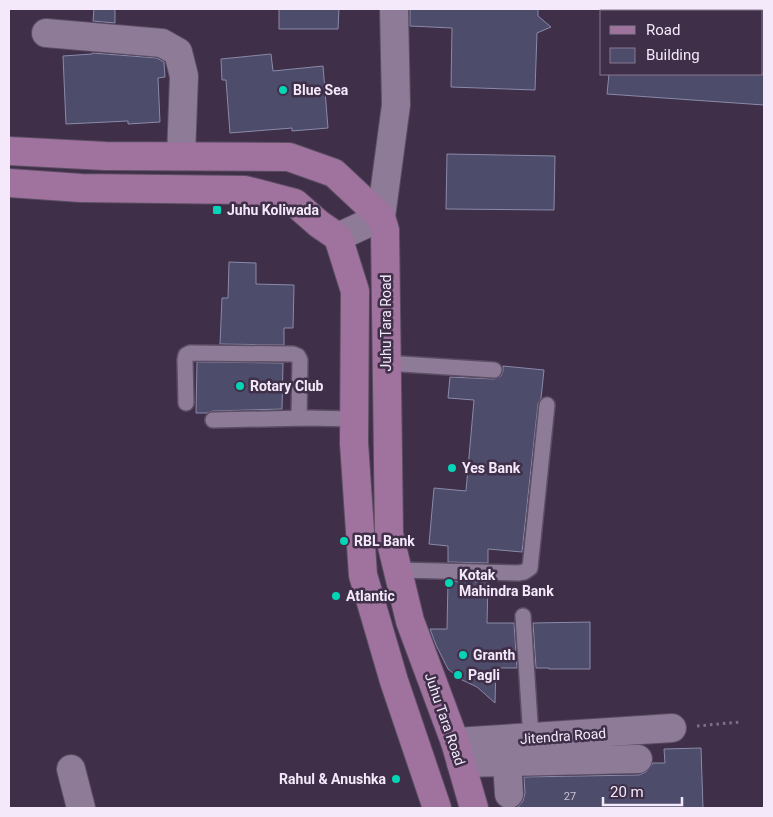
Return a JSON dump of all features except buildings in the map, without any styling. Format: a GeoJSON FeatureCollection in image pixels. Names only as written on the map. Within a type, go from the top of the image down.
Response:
{"type":"FeatureCollection","features":[{"type":"Feature","properties":{"kind":"main road"},"geometry":{"type":"LineString","coordinates":[[9,151],[105,156],[289,157],[334,173],[382,216]]}},
{"type":"Feature","properties":{"kind":"main road"},"geometry":{"type":"LineString","coordinates":[[9,183],[81,188],[245,190],[295,202],[319,224],[338,237],[355,291],[354,443],[363,575],[394,681],[437,808]]}},
{"type":"Feature","properties":{"kind":"main road","name":"Juhu Tara Road"},"geometry":{"type":"LineString","coordinates":[[382,216],[385,230],[388,534],[410,621],[458,753],[474,808]]}},
{"type":"Feature","properties":{"kind":"street"},"geometry":{"type":"LineString","coordinates":[[338,237],[382,216],[396,104],[394,9]]}},
{"type":"Feature","properties":{"kind":"street"},"geometry":{"type":"LineString","coordinates":[[46,33],[162,43],[178,52],[184,76],[181,156]]}},
{"type":"Feature","properties":{"kind":"street","name":"Jitendra Road"},"geometry":{"type":"LineString","coordinates":[[458,753],[531,738],[672,728]]}},
{"type":"Feature","properties":{"kind":"street"},"geometry":{"type":"LineString","coordinates":[[458,753],[507,761],[632,759],[625,731]]}},
{"type":"Feature","properties":{"kind":"street"},"geometry":{"type":"LineString","coordinates":[[507,761],[509,794]]}},
{"type":"Feature","properties":{"kind":"street"},"geometry":{"type":"LineString","coordinates":[[71,769],[81,808]]}},
{"type":"Feature","properties":{"kind":"lane"},"geometry":{"type":"LineString","coordinates":[[186,403],[185,360],[186,355],[190,353],[293,354],[298,356],[300,360],[299,418]]}},
{"type":"Feature","properties":{"kind":"lane"},"geometry":{"type":"LineString","coordinates":[[386,363],[494,370]]}},
{"type":"Feature","properties":{"kind":"lane"},"geometry":{"type":"LineString","coordinates":[[398,570],[518,573],[530,568],[547,405]]}},
{"type":"Feature","properties":{"kind":"lane"},"geometry":{"type":"LineString","coordinates":[[213,420],[354,419]]}},
{"type":"Feature","properties":{"kind":"lane"},"geometry":{"type":"LineString","coordinates":[[523,616],[531,738]]}},
{"type":"Feature","properties":{"kind":"path"},"geometry":{"type":"LineString","coordinates":[[672,728],[740,722]]}},
{"type":"Feature","properties":{"kind":"place","name":"Blue Sea"},"geometry":{"type":"Point","coordinates":[283,90]}},
{"type":"Feature","properties":{"kind":"place","name":"Juhu Koliwada"},"geometry":{"type":"Point","coordinates":[217,210]}},
{"type":"Feature","properties":{"kind":"place","name":"Rotary Club"},"geometry":{"type":"Point","coordinates":[240,386]}},
{"type":"Feature","properties":{"kind":"place","name":"Yes Bank"},"geometry":{"type":"Point","coordinates":[452,468]}},
{"type":"Feature","properties":{"kind":"place","name":"RBL Bank"},"geometry":{"type":"Point","coordinates":[344,541]}},
{"type":"Feature","properties":{"kind":"place","name":"Kotak Mahindra Bank"},"geometry":{"type":"Point","coordinates":[449,583]}},
{"type":"Feature","properties":{"kind":"place","name":"Atlantic"},"geometry":{"type":"Point","coordinates":[336,596]}},
{"type":"Feature","properties":{"kind":"place","name":"Granth"},"geometry":{"type":"Point","coordinates":[463,655]}},
{"type":"Feature","properties":{"kind":"place","name":"Pagli"},"geometry":{"type":"Point","coordinates":[458,675]}},
{"type":"Feature","properties":{"kind":"place","name":"Rahul & Anushka"},"geometry":{"type":"Point","coordinates":[396,779]}}]}
